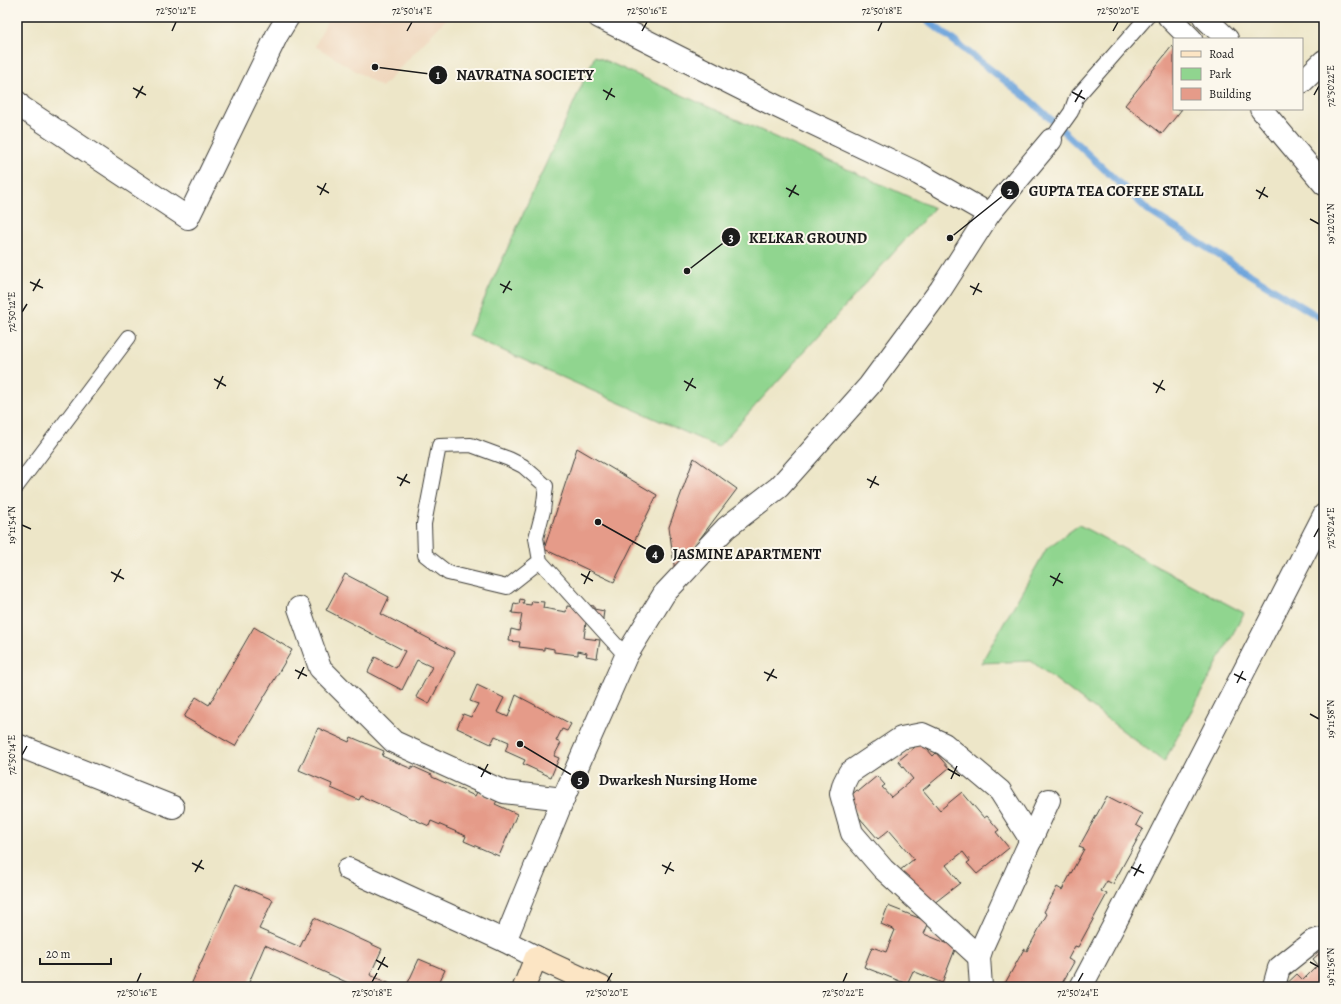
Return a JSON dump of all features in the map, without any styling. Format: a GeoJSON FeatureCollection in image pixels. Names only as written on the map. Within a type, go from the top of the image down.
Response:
{"type":"FeatureCollection","features":[{"type":"Feature","properties":{"kind":"street"},"geometry":{"type":"LineString","coordinates":[[17,102],[21,107],[188,218],[277,35],[288,17]]}},
{"type":"Feature","properties":{"kind":"street"},"geometry":{"type":"LineString","coordinates":[[599,17],[776,106],[919,174],[989,214]]}},
{"type":"Feature","properties":{"kind":"street"},"geometry":{"type":"LineString","coordinates":[[1170,17],[1191,38]]}},
{"type":"Feature","properties":{"kind":"street"},"geometry":{"type":"LineString","coordinates":[[1204,17],[1226,38]]}},
{"type":"Feature","properties":{"kind":"street"},"geometry":{"type":"LineString","coordinates":[[1303,81],[1324,61]]}},
{"type":"Feature","properties":{"kind":"street"},"geometry":{"type":"LineString","coordinates":[[1266,111],[1324,184]]}},
{"type":"Feature","properties":{"kind":"street"},"geometry":{"type":"LineString","coordinates":[[504,941],[563,799],[626,656],[664,594],[726,528],[778,487],[869,386],[941,289],[989,214],[1051,140]]}},
{"type":"Feature","properties":{"kind":"street"},"geometry":{"type":"LineString","coordinates":[[1081,987],[1324,515]]}},
{"type":"Feature","properties":{"kind":"street"},"geometry":{"type":"LineString","coordinates":[[299,608],[320,668],[394,742],[504,792],[563,799]]}},
{"type":"Feature","properties":{"kind":"street"},"geometry":{"type":"LineString","coordinates":[[979,957],[883,869],[852,833],[841,794],[844,783],[850,773],[901,738],[922,734],[944,744],[1000,791],[1031,840]]}},
{"type":"Feature","properties":{"kind":"street"},"geometry":{"type":"LineString","coordinates":[[17,745],[173,807]]}},
{"type":"Feature","properties":{"kind":"street"},"geometry":{"type":"LineString","coordinates":[[981,987],[979,957],[983,945],[1049,800]]}},
{"type":"Feature","properties":{"kind":"street"},"geometry":{"type":"LineString","coordinates":[[348,869],[601,987]]}},
{"type":"Feature","properties":{"kind":"street"},"geometry":{"type":"LineString","coordinates":[[1274,987],[1279,968],[1313,942],[1324,938]]}},
{"type":"Feature","properties":{"kind":"street"},"geometry":{"type":"LineString","coordinates":[[524,987],[536,957]]}},
{"type":"Feature","properties":{"kind":"lane"},"geometry":{"type":"LineString","coordinates":[[1051,140],[1071,112],[1076,98],[1147,17]]}},
{"type":"Feature","properties":{"kind":"lane"},"geometry":{"type":"LineString","coordinates":[[17,486],[129,337]]}},
{"type":"Feature","properties":{"kind":"lane"},"geometry":{"type":"LineString","coordinates":[[540,562],[507,587],[448,573],[425,555],[424,524],[439,446],[471,445],[509,459],[523,466],[546,486],[543,512],[536,538],[540,562],[626,656]]}},
{"type":"Feature","properties":{"kind":"shaded area"},"geometry":{"type":"Polygon","coordinates":[[[329,17],[448,17],[382,87],[315,46],[329,17]]]}},
{"type":"Feature","properties":{"kind":"green space"},"geometry":{"type":"Polygon","coordinates":[[[595,56],[934,208],[718,447],[468,335],[595,56]]]}},
{"type":"Feature","properties":{"kind":"green space"},"geometry":{"type":"Polygon","coordinates":[[[1079,525],[1244,613],[1164,762],[1031,661],[981,663],[1047,548],[1079,525]]]}},
{"type":"Feature","properties":{"kind":"building"},"geometry":{"type":"Polygon","coordinates":[[[1172,46],[1173,110],[1181,110],[1162,134],[1125,105],[1172,46]]]}},
{"type":"Feature","properties":{"kind":"building"},"geometry":{"type":"Polygon","coordinates":[[[577,448],[657,495],[614,582],[544,549],[577,448]]]}},
{"type":"Feature","properties":{"kind":"building"},"geometry":{"type":"Polygon","coordinates":[[[694,458],[737,489],[675,572],[669,527],[694,458]]]}},
{"type":"Feature","properties":{"kind":"building"},"geometry":{"type":"Polygon","coordinates":[[[345,574],[389,597],[381,614],[455,652],[429,704],[416,697],[432,667],[417,660],[402,690],[368,672],[375,657],[396,668],[405,651],[326,610],[345,574]]]}},
{"type":"Feature","properties":{"kind":"building"},"geometry":{"type":"Polygon","coordinates":[[[520,599],[524,600],[523,604],[531,605],[532,601],[544,602],[543,608],[566,612],[567,606],[577,607],[586,605],[594,606],[594,609],[604,611],[602,625],[586,622],[584,638],[600,640],[597,658],[586,656],[587,653],[578,651],[578,655],[554,652],[554,649],[544,647],[544,650],[519,647],[520,642],[509,641],[511,629],[519,631],[522,614],[512,613],[514,603],[519,604],[520,599]]]}},
{"type":"Feature","properties":{"kind":"building"},"geometry":{"type":"Polygon","coordinates":[[[254,627],[292,650],[235,746],[184,717],[196,697],[209,705],[254,627]]]}},
{"type":"Feature","properties":{"kind":"building"},"geometry":{"type":"Polygon","coordinates":[[[477,685],[504,698],[497,712],[508,717],[516,695],[571,724],[567,731],[562,729],[556,741],[561,743],[554,756],[559,758],[551,777],[523,764],[525,760],[505,751],[509,742],[495,736],[491,744],[457,728],[463,714],[471,717],[478,704],[470,701],[477,685]]]}},
{"type":"Feature","properties":{"kind":"building"},"geometry":{"type":"Polygon","coordinates":[[[318,728],[349,742],[351,737],[384,751],[382,756],[412,769],[412,766],[432,775],[432,777],[475,796],[477,792],[497,801],[495,804],[517,814],[499,856],[464,841],[466,836],[431,821],[429,826],[361,796],[359,800],[331,788],[332,784],[299,770],[318,728]]]}},
{"type":"Feature","properties":{"kind":"building"},"geometry":{"type":"Polygon","coordinates":[[[921,742],[933,756],[936,753],[949,768],[923,790],[940,810],[962,792],[984,818],[987,816],[999,830],[996,832],[1009,848],[977,874],[967,863],[970,861],[963,852],[946,865],[960,883],[929,907],[899,871],[914,859],[889,830],[878,839],[858,816],[859,814],[847,799],[877,776],[885,785],[882,787],[891,797],[913,779],[898,761],[921,742]]]}},
{"type":"Feature","properties":{"kind":"building"},"geometry":{"type":"Polygon","coordinates":[[[1107,796],[1142,814],[1136,825],[1143,829],[1113,884],[1107,881],[1101,891],[1107,894],[1078,947],[1075,946],[1068,959],[1074,962],[1060,987],[1003,987],[1024,949],[1027,951],[1047,914],[1044,912],[1057,887],[1062,890],[1084,849],[1079,847],[1107,796]]]}},
{"type":"Feature","properties":{"kind":"building"},"geometry":{"type":"Polygon","coordinates":[[[236,884],[273,900],[259,929],[300,947],[314,918],[382,949],[370,975],[397,987],[357,987],[265,945],[247,987],[190,987],[236,884]]]}},
{"type":"Feature","properties":{"kind":"building"},"geometry":{"type":"Polygon","coordinates":[[[888,906],[929,922],[924,934],[956,947],[942,983],[913,971],[907,984],[864,967],[872,947],[886,952],[895,930],[881,924],[888,906]]]}},
{"type":"Feature","properties":{"kind":"building"},"geometry":{"type":"Polygon","coordinates":[[[1321,952],[1324,955],[1324,987],[1283,987],[1297,974],[1303,980],[1318,965],[1313,959],[1321,952]]]}},
{"type":"Feature","properties":{"kind":"building"},"geometry":{"type":"Polygon","coordinates":[[[419,959],[445,970],[437,987],[406,987],[419,959]]]}},
{"type":"Feature","properties":{"kind":"waterway"},"geometry":{"type":"LineString","coordinates":[[923,17],[1031,101],[1149,211],[1324,320]]}},
{"type":"Feature","properties":{"kind":"place","name":"NAVRATNA SOCIETY"},"geometry":{"type":"Point","coordinates":[375,67]}},
{"type":"Feature","properties":{"kind":"place","name":"GUPTA TEA COFFEE STALL"},"geometry":{"type":"Point","coordinates":[950,238]}},
{"type":"Feature","properties":{"kind":"place","name":"KELKAR GROUND"},"geometry":{"type":"Point","coordinates":[687,271]}},
{"type":"Feature","properties":{"kind":"place","name":"JASMINE APARTMENT"},"geometry":{"type":"Point","coordinates":[598,522]}},
{"type":"Feature","properties":{"kind":"place","name":"Dwarkesh Nursing Home"},"geometry":{"type":"Point","coordinates":[520,744]}}]}
